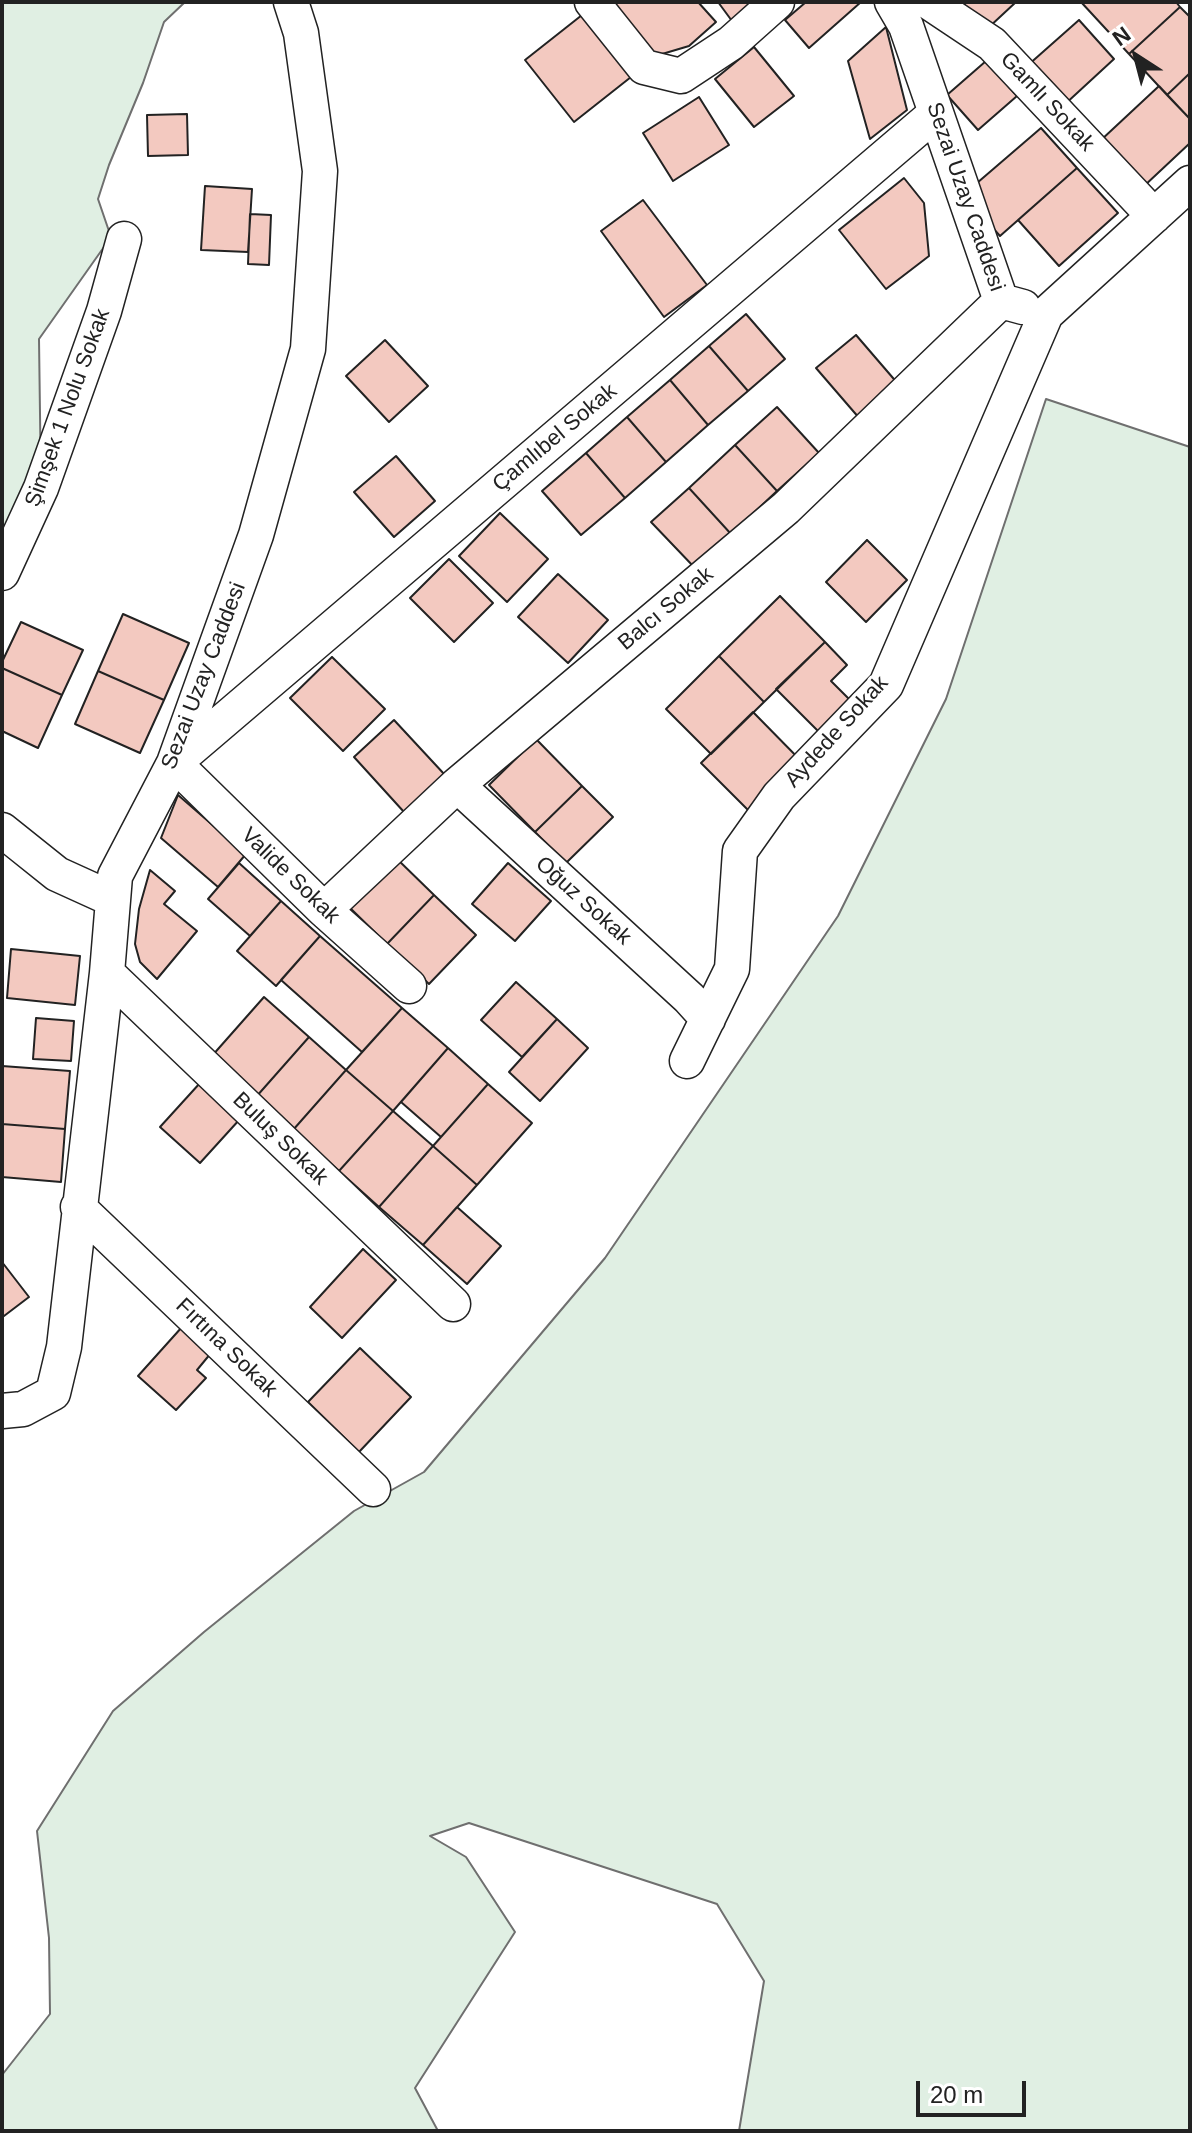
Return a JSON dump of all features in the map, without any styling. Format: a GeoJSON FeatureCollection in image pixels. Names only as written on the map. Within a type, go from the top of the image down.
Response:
{"type":"FeatureCollection","features":[{"type":"Feature","properties":{"kind":"street","name":"Sezai Uzay Caddesi"},"geometry":{"type":"LineString","coordinates":[[2,1411],[23,1409],[53,1393],[64,1347],[107,973],[115,876],[174,763],[256,535],[308,349],[320,171],[301,33],[291,2]]}},
{"type":"Feature","properties":{"kind":"street"},"geometry":{"type":"LineString","coordinates":[[592,2],[644,67],[681,76],[731,43],[777,2]]}},
{"type":"Feature","properties":{"kind":"street","name":"Sezai Uzay Caddesi"},"geometry":{"type":"LineString","coordinates":[[892,2],[906,26],[1001,301],[1046,314]]}},
{"type":"Feature","properties":{"kind":"street","name":"Gamlı Sokak"},"geometry":{"type":"LineString","coordinates":[[929,2],[992,44],[1154,216]]}},
{"type":"Feature","properties":{"kind":"street","name":"Çamlıbel Sokak"},"geometry":{"type":"LineString","coordinates":[[174,763],[936,113]]}},
{"type":"Feature","properties":{"kind":"street"},"geometry":{"type":"LineString","coordinates":[[1046,314],[1190,183]]}},
{"type":"Feature","properties":{"kind":"street","name":"Şimşek 1 Nolu Sokak"},"geometry":{"type":"LineString","coordinates":[[2,573],[41,488],[104,311],[124,239]]}},
{"type":"Feature","properties":{"kind":"street","name":"Balcı Sokak"},"geometry":{"type":"LineString","coordinates":[[324,910],[457,785],[786,508],[1001,301]]}},
{"type":"Feature","properties":{"kind":"street","name":"Aydede Sokak"},"geometry":{"type":"LineString","coordinates":[[687,1061],[732,969],[740,851],[779,796],[886,685],[1046,314]]}},
{"type":"Feature","properties":{"kind":"street","name":"Valide Sokak"},"geometry":{"type":"LineString","coordinates":[[174,763],[324,910],[409,986]]}},
{"type":"Feature","properties":{"kind":"street","name":"Oğuz Sokak"},"geometry":{"type":"LineString","coordinates":[[457,785],[708,1019]]}},
{"type":"Feature","properties":{"kind":"street"},"geometry":{"type":"LineString","coordinates":[[2,830],[57,874],[112,899]]}},
{"type":"Feature","properties":{"kind":"street","name":"Buluş Sokak"},"geometry":{"type":"LineString","coordinates":[[107,973],[453,1304]]}},
{"type":"Feature","properties":{"kind":"street","name":"Fırtına Sokak"},"geometry":{"type":"LineString","coordinates":[[78,1207],[373,1489]]}},
{"type":"Feature","properties":{"kind":"green space"},"geometry":{"type":"Polygon","coordinates":[[[2,2],[185,2],[164,22],[98,199],[111,237],[39,339],[41,488],[2,573],[2,2]]]}},
{"type":"Feature","properties":{"kind":"green space"},"geometry":{"type":"Polygon","coordinates":[[[1046,399],[1190,447],[1190,2131],[739,2131],[764,1981],[717,1904],[469,1823],[430,1836],[466,1857],[515,1932],[415,2088],[438,2131],[2,2131],[2,2075],[50,2014],[49,1938],[37,1831],[113,1711],[204,1632],[354,1511],[424,1472],[605,1258],[838,916],[946,699],[1046,399]]]}},
{"type":"Feature","properties":{"kind":"building"},"geometry":{"type":"Polygon","coordinates":[[[618,2],[698,2],[716,22],[689,46],[652,57],[608,10],[618,2]]]}},
{"type":"Feature","properties":{"kind":"building"},"geometry":{"type":"Polygon","coordinates":[[[718,2],[755,2],[732,21],[718,2]]]}},
{"type":"Feature","properties":{"kind":"building"},"geometry":{"type":"Polygon","coordinates":[[[806,2],[861,2],[809,48],[785,20],[806,2]]]}},
{"type":"Feature","properties":{"kind":"building"},"geometry":{"type":"Polygon","coordinates":[[[962,2],[1016,2],[987,29],[962,2]]]}},
{"type":"Feature","properties":{"kind":"building"},"geometry":{"type":"Polygon","coordinates":[[[1081,2],[1176,2],[1180,7],[1129,54],[1081,2]]]}},
{"type":"Feature","properties":{"kind":"building"},"geometry":{"type":"Polygon","coordinates":[[[1180,7],[1190,17],[1190,73],[1167,95],[1129,54],[1180,7]]]}},
{"type":"Feature","properties":{"kind":"building"},"geometry":{"type":"Polygon","coordinates":[[[582,15],[631,77],[574,122],[525,60],[582,15]]]}},
{"type":"Feature","properties":{"kind":"building"},"geometry":{"type":"Polygon","coordinates":[[[1079,20],[1114,59],[1063,106],[1027,66],[1079,20]]]}},
{"type":"Feature","properties":{"kind":"building"},"geometry":{"type":"Polygon","coordinates":[[[886,27],[907,110],[870,139],[848,61],[886,27]]]}},
{"type":"Feature","properties":{"kind":"building"},"geometry":{"type":"Polygon","coordinates":[[[754,47],[794,96],[754,127],[715,79],[754,47]]]}},
{"type":"Feature","properties":{"kind":"building"},"geometry":{"type":"Polygon","coordinates":[[[986,61],[1017,96],[978,130],[947,95],[986,61]]]}},
{"type":"Feature","properties":{"kind":"building"},"geometry":{"type":"Polygon","coordinates":[[[1190,73],[1190,119],[1167,95],[1190,73]]]}},
{"type":"Feature","properties":{"kind":"building"},"geometry":{"type":"Polygon","coordinates":[[[1159,86],[1190,119],[1190,143],[1143,187],[1100,141],[1159,86]]]}},
{"type":"Feature","properties":{"kind":"building"},"geometry":{"type":"Polygon","coordinates":[[[699,97],[729,145],[673,181],[643,133],[699,97]]]}},
{"type":"Feature","properties":{"kind":"building"},"geometry":{"type":"Polygon","coordinates":[[[187,114],[188,155],[148,156],[147,115],[187,114]]]}},
{"type":"Feature","properties":{"kind":"building"},"geometry":{"type":"Polygon","coordinates":[[[1041,128],[1077,168],[1000,236],[984,218],[977,183],[1041,128]]]}},
{"type":"Feature","properties":{"kind":"building"},"geometry":{"type":"Polygon","coordinates":[[[1077,168],[1118,213],[1059,266],[1018,220],[1077,168]]]}},
{"type":"Feature","properties":{"kind":"building"},"geometry":{"type":"Polygon","coordinates":[[[904,178],[924,203],[929,256],[886,289],[839,230],[904,178]]]}},
{"type":"Feature","properties":{"kind":"building"},"geometry":{"type":"Polygon","coordinates":[[[205,186],[252,189],[248,252],[201,250],[205,186]]]}},
{"type":"Feature","properties":{"kind":"building"},"geometry":{"type":"Polygon","coordinates":[[[643,200],[707,285],[664,317],[601,231],[643,200]]]}},
{"type":"Feature","properties":{"kind":"building"},"geometry":{"type":"Polygon","coordinates":[[[250,214],[271,215],[269,265],[248,264],[250,214]]]}},
{"type":"Feature","properties":{"kind":"building"},"geometry":{"type":"Polygon","coordinates":[[[746,314],[785,359],[748,391],[709,346],[746,314]]]}},
{"type":"Feature","properties":{"kind":"building"},"geometry":{"type":"Polygon","coordinates":[[[856,335],[899,385],[860,419],[816,368],[856,335]]]}},
{"type":"Feature","properties":{"kind":"building"},"geometry":{"type":"Polygon","coordinates":[[[385,340],[428,386],[389,422],[346,376],[385,340]]]}},
{"type":"Feature","properties":{"kind":"building"},"geometry":{"type":"Polygon","coordinates":[[[709,346],[748,391],[708,425],[670,380],[709,346]]]}},
{"type":"Feature","properties":{"kind":"building"},"geometry":{"type":"Polygon","coordinates":[[[670,380],[708,425],[666,462],[627,417],[670,380]]]}},
{"type":"Feature","properties":{"kind":"building"},"geometry":{"type":"Polygon","coordinates":[[[777,407],[819,453],[777,491],[735,445],[777,407]]]}},
{"type":"Feature","properties":{"kind":"building"},"geometry":{"type":"Polygon","coordinates":[[[627,417],[666,462],[625,498],[586,453],[627,417]]]}},
{"type":"Feature","properties":{"kind":"building"},"geometry":{"type":"Polygon","coordinates":[[[735,445],[777,491],[731,534],[689,488],[735,445]]]}},
{"type":"Feature","properties":{"kind":"building"},"geometry":{"type":"Polygon","coordinates":[[[586,453],[625,498],[581,535],[542,491],[586,453]]]}},
{"type":"Feature","properties":{"kind":"building"},"geometry":{"type":"Polygon","coordinates":[[[396,456],[435,501],[394,537],[354,492],[396,456]]]}},
{"type":"Feature","properties":{"kind":"building"},"geometry":{"type":"Polygon","coordinates":[[[689,488],[731,534],[694,567],[651,522],[689,488]]]}},
{"type":"Feature","properties":{"kind":"building"},"geometry":{"type":"Polygon","coordinates":[[[500,513],[548,559],[507,602],[459,556],[500,513]]]}},
{"type":"Feature","properties":{"kind":"building"},"geometry":{"type":"Polygon","coordinates":[[[867,540],[907,580],[866,622],[826,582],[867,540]]]}},
{"type":"Feature","properties":{"kind":"building"},"geometry":{"type":"Polygon","coordinates":[[[449,559],[493,603],[454,642],[410,598],[449,559]]]}},
{"type":"Feature","properties":{"kind":"building"},"geometry":{"type":"Polygon","coordinates":[[[558,574],[608,620],[568,663],[518,617],[558,574]]]}},
{"type":"Feature","properties":{"kind":"building"},"geometry":{"type":"Polygon","coordinates":[[[780,596],[825,642],[764,702],[719,656],[780,596]]]}},
{"type":"Feature","properties":{"kind":"building"},"geometry":{"type":"Polygon","coordinates":[[[123,614],[189,643],[164,700],[98,671],[123,614]]]}},
{"type":"Feature","properties":{"kind":"building"},"geometry":{"type":"Polygon","coordinates":[[[21,622],[83,650],[62,695],[2,668],[21,622]]]}},
{"type":"Feature","properties":{"kind":"building"},"geometry":{"type":"Polygon","coordinates":[[[825,642],[847,665],[831,681],[856,706],[824,737],[776,689],[825,642]]]}},
{"type":"Feature","properties":{"kind":"building"},"geometry":{"type":"Polygon","coordinates":[[[719,656],[764,702],[711,754],[666,709],[719,656]]]}},
{"type":"Feature","properties":{"kind":"building"},"geometry":{"type":"Polygon","coordinates":[[[332,657],[385,709],[343,751],[290,698],[332,657]]]}},
{"type":"Feature","properties":{"kind":"building"},"geometry":{"type":"Polygon","coordinates":[[[2,668],[62,695],[38,748],[2,731],[2,668]]]}},
{"type":"Feature","properties":{"kind":"building"},"geometry":{"type":"Polygon","coordinates":[[[98,671],[164,700],[140,753],[75,724],[98,671]]]}},
{"type":"Feature","properties":{"kind":"building"},"geometry":{"type":"Polygon","coordinates":[[[753,712],[807,767],[756,818],[701,763],[753,712]]]}},
{"type":"Feature","properties":{"kind":"building"},"geometry":{"type":"Polygon","coordinates":[[[394,720],[445,775],[404,812],[354,757],[394,720]]]}},
{"type":"Feature","properties":{"kind":"building"},"geometry":{"type":"Polygon","coordinates":[[[536,739],[582,786],[535,832],[489,785],[536,739]]]}},
{"type":"Feature","properties":{"kind":"building"},"geometry":{"type":"Polygon","coordinates":[[[582,786],[613,817],[566,863],[535,832],[582,786]]]}},
{"type":"Feature","properties":{"kind":"building"},"geometry":{"type":"Polygon","coordinates":[[[178,795],[246,854],[218,887],[161,838],[178,795]]]}},
{"type":"Feature","properties":{"kind":"building"},"geometry":{"type":"Polygon","coordinates":[[[394,856],[434,895],[387,944],[347,905],[394,856]]]}},
{"type":"Feature","properties":{"kind":"building"},"geometry":{"type":"Polygon","coordinates":[[[239,863],[281,901],[250,936],[208,899],[239,863]]]}},
{"type":"Feature","properties":{"kind":"building"},"geometry":{"type":"Polygon","coordinates":[[[508,863],[551,901],[515,941],[472,904],[508,863]]]}},
{"type":"Feature","properties":{"kind":"building"},"geometry":{"type":"Polygon","coordinates":[[[150,870],[175,891],[164,904],[197,931],[157,979],[140,962],[135,944],[139,909],[150,870]]]}},
{"type":"Feature","properties":{"kind":"building"},"geometry":{"type":"Polygon","coordinates":[[[434,895],[476,935],[429,984],[387,944],[434,895]]]}},
{"type":"Feature","properties":{"kind":"building"},"geometry":{"type":"Polygon","coordinates":[[[281,901],[320,936],[276,986],[237,951],[281,901]]]}},
{"type":"Feature","properties":{"kind":"building"},"geometry":{"type":"Polygon","coordinates":[[[320,936],[402,1008],[362,1052],[281,980],[320,936]]]}},
{"type":"Feature","properties":{"kind":"building"},"geometry":{"type":"Polygon","coordinates":[[[11,949],[80,956],[75,1005],[7,998],[11,949]]]}},
{"type":"Feature","properties":{"kind":"building"},"geometry":{"type":"Polygon","coordinates":[[[516,982],[557,1019],[522,1057],[481,1020],[516,982]]]}},
{"type":"Feature","properties":{"kind":"building"},"geometry":{"type":"Polygon","coordinates":[[[264,997],[309,1037],[256,1097],[211,1057],[264,997]]]}},
{"type":"Feature","properties":{"kind":"building"},"geometry":{"type":"Polygon","coordinates":[[[402,1008],[448,1048],[393,1111],[346,1070],[402,1008]]]}},
{"type":"Feature","properties":{"kind":"building"},"geometry":{"type":"Polygon","coordinates":[[[36,1018],[74,1021],[71,1061],[33,1059],[36,1018]]]}},
{"type":"Feature","properties":{"kind":"building"},"geometry":{"type":"Polygon","coordinates":[[[557,1019],[588,1048],[540,1101],[509,1072],[557,1019]]]}},
{"type":"Feature","properties":{"kind":"building"},"geometry":{"type":"Polygon","coordinates":[[[309,1037],[346,1070],[293,1130],[256,1097],[309,1037]]]}},
{"type":"Feature","properties":{"kind":"building"},"geometry":{"type":"Polygon","coordinates":[[[448,1048],[488,1084],[441,1137],[401,1102],[448,1048]]]}},
{"type":"Feature","properties":{"kind":"building"},"geometry":{"type":"Polygon","coordinates":[[[2,1066],[70,1071],[65,1129],[2,1124],[2,1066]]]}},
{"type":"Feature","properties":{"kind":"building"},"geometry":{"type":"Polygon","coordinates":[[[346,1070],[393,1111],[339,1171],[293,1130],[346,1070]]]}},
{"type":"Feature","properties":{"kind":"building"},"geometry":{"type":"Polygon","coordinates":[[[200,1083],[240,1119],[200,1163],[160,1127],[200,1083]]]}},
{"type":"Feature","properties":{"kind":"building"},"geometry":{"type":"Polygon","coordinates":[[[488,1084],[532,1123],[477,1185],[433,1146],[488,1084]]]}},
{"type":"Feature","properties":{"kind":"building"},"geometry":{"type":"Polygon","coordinates":[[[393,1111],[433,1146],[379,1207],[339,1171],[393,1111]]]}},
{"type":"Feature","properties":{"kind":"building"},"geometry":{"type":"Polygon","coordinates":[[[2,1124],[65,1129],[61,1182],[2,1177],[2,1124]]]}},
{"type":"Feature","properties":{"kind":"building"},"geometry":{"type":"Polygon","coordinates":[[[433,1146],[477,1185],[423,1245],[379,1207],[433,1146]]]}},
{"type":"Feature","properties":{"kind":"building"},"geometry":{"type":"Polygon","coordinates":[[[457,1207],[501,1246],[467,1284],[423,1245],[457,1207]]]}},
{"type":"Feature","properties":{"kind":"building"},"geometry":{"type":"Polygon","coordinates":[[[363,1249],[396,1280],[342,1338],[310,1307],[363,1249]]]}},
{"type":"Feature","properties":{"kind":"building"},"geometry":{"type":"Polygon","coordinates":[[[2,1262],[29,1297],[4,1316],[2,1314],[2,1262]]]}},
{"type":"Feature","properties":{"kind":"building"},"geometry":{"type":"Polygon","coordinates":[[[182,1327],[211,1353],[197,1370],[206,1378],[176,1410],[138,1376],[182,1327]]]}},
{"type":"Feature","properties":{"kind":"building"},"geometry":{"type":"Polygon","coordinates":[[[360,1348],[411,1397],[359,1452],[308,1402],[360,1348]]]}}]}
